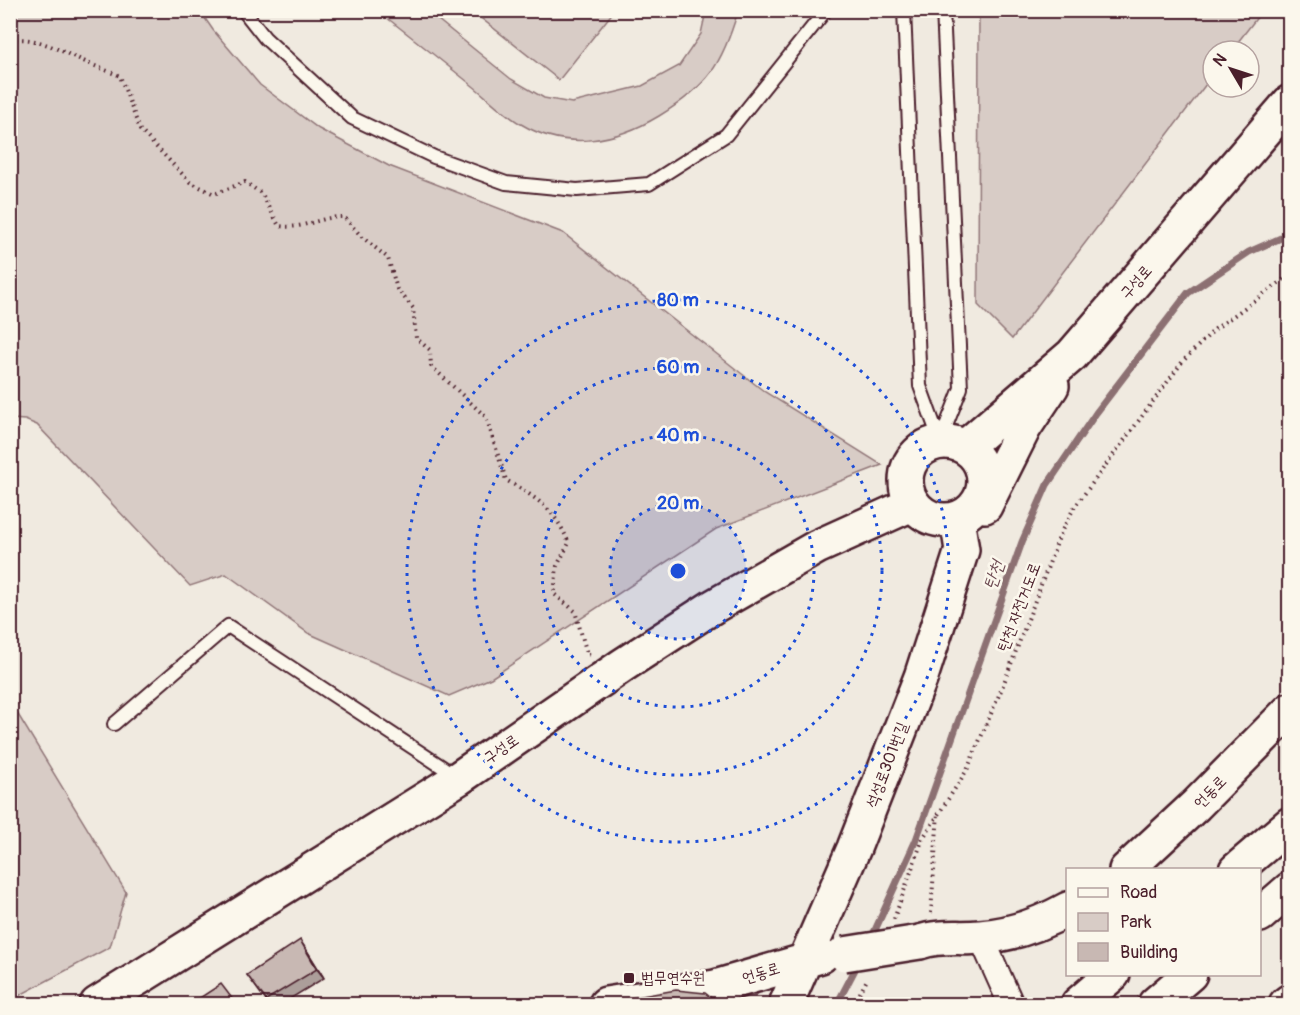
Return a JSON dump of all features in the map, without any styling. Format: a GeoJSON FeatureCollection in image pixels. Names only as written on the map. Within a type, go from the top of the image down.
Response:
{"type":"FeatureCollection","features":[{"type":"Feature","properties":{"kind":"main road","name":"구성로"},"geometry":{"type":"LineString","coordinates":[[953,444],[1072,355],[1290,102]]}},
{"type":"Feature","properties":{"kind":"main road","name":"석성로301번길"},"geometry":{"type":"LineString","coordinates":[[786,1005],[808,958],[912,699],[951,592],[959,534],[1072,355]]}},
{"type":"Feature","properties":{"kind":"main road"},"geometry":{"type":"LineString","coordinates":[[953,444],[975,455],[982,466],[984,479],[977,504],[968,513],[959,534],[944,521],[931,518],[912,504],[906,489],[905,476],[909,464],[927,445],[953,444]]}},
{"type":"Feature","properties":{"kind":"main road","name":"구성로"},"geometry":{"type":"LineString","coordinates":[[97,1005],[459,778],[623,665],[714,606],[817,548],[912,504]]}},
{"type":"Feature","properties":{"kind":"main road","name":"언동로"},"geometry":{"type":"LineString","coordinates":[[1128,868],[1196,806],[1290,710]]}},
{"type":"Feature","properties":{"kind":"main road"},"geometry":{"type":"LineString","coordinates":[[1238,868],[1290,824]]}},
{"type":"Feature","properties":{"kind":"main road"},"geometry":{"type":"LineString","coordinates":[[1261,914],[1290,889]]}},
{"type":"Feature","properties":{"kind":"main road"},"geometry":{"type":"LineString","coordinates":[[925,940],[981,937],[1047,921],[1066,910]]}},
{"type":"Feature","properties":{"kind":"main road","name":"언동로"},"geometry":{"type":"LineString","coordinates":[[606,1005],[715,987],[808,958],[925,940]]}},
{"type":"Feature","properties":{"kind":"main road"},"geometry":{"type":"LineString","coordinates":[[1078,1005],[1112,976]]}},
{"type":"Feature","properties":{"kind":"main road"},"geometry":{"type":"LineString","coordinates":[[1155,1005],[1189,976]]}},
{"type":"Feature","properties":{"kind":"main road"},"geometry":{"type":"LineString","coordinates":[[1286,1005],[1290,1001]]}},
{"type":"Feature","properties":{"kind":"street"},"geometry":{"type":"LineString","coordinates":[[981,937],[1011,1005]]}},
{"type":"Feature","properties":{"kind":"lane"},"geometry":{"type":"LineString","coordinates":[[243,10],[265,38],[352,118],[434,157],[506,183],[577,190],[649,184],[726,135],[826,10]]}},
{"type":"Feature","properties":{"kind":"lane"},"geometry":{"type":"LineString","coordinates":[[904,10],[920,386],[953,444]]}},
{"type":"Feature","properties":{"kind":"lane"},"geometry":{"type":"LineString","coordinates":[[943,10],[961,388],[953,444]]}},
{"type":"Feature","properties":{"kind":"lane"},"geometry":{"type":"LineString","coordinates":[[114,724],[228,626],[459,778]]}},
{"type":"Feature","properties":{"kind":"path"},"geometry":{"type":"LineString","coordinates":[[10,40],[22,38],[48,43],[77,59],[120,76],[140,130],[190,182],[214,194],[245,182],[262,194],[279,226],[295,228],[331,216],[344,217],[362,237],[388,258],[397,289],[413,308],[416,339],[430,350],[431,366],[486,417],[506,480],[536,497],[559,520],[569,543],[556,566],[554,594],[575,610],[587,654],[623,665]]}},
{"type":"Feature","properties":{"kind":"path","name":"탄천 자전거도로"},"geometry":{"type":"LineString","coordinates":[[890,929],[923,838],[967,770],[1002,688],[1061,532],[1074,508],[1183,361],[1215,329],[1290,276]]}},
{"type":"Feature","properties":{"kind":"path"},"geometry":{"type":"LineString","coordinates":[[925,940],[938,812]]}},
{"type":"Feature","properties":{"kind":"path"},"geometry":{"type":"LineString","coordinates":[[854,1005],[870,973]]}},
{"type":"Feature","properties":{"kind":"green space"},"geometry":{"type":"Polygon","coordinates":[[[10,11],[200,11],[213,30],[260,85],[319,129],[389,166],[563,233],[765,392],[882,465],[716,529],[491,678],[449,696],[308,633],[226,574],[190,586],[37,425],[25,420],[11,419],[10,11]]]}},
{"type":"Feature","properties":{"kind":"green space"},"geometry":{"type":"Polygon","coordinates":[[[378,11],[427,11],[511,79],[544,98],[572,103],[642,86],[679,66],[701,34],[706,11],[738,11],[719,60],[690,95],[659,116],[626,132],[591,140],[573,140],[556,138],[538,132],[514,120],[378,11]]]}},
{"type":"Feature","properties":{"kind":"green space"},"geometry":{"type":"Polygon","coordinates":[[[472,11],[614,11],[559,80],[472,11]]]}},
{"type":"Feature","properties":{"kind":"green space"},"geometry":{"type":"Polygon","coordinates":[[[979,11],[1262,11],[1240,39],[1201,39],[1201,91],[1012,339],[978,305],[979,11]]]}},
{"type":"Feature","properties":{"kind":"green space"},"geometry":{"type":"Polygon","coordinates":[[[11,703],[126,892],[110,947],[11,1000],[11,703]]]}},
{"type":"Feature","properties":{"kind":"building"},"geometry":{"type":"Polygon","coordinates":[[[300,940],[317,969],[266,1000],[247,975],[300,940]]]}},
{"type":"Feature","properties":{"kind":"building"},"geometry":{"type":"Polygon","coordinates":[[[221,984],[237,1005],[189,1005],[221,984]]]}},
{"type":"Feature","properties":{"kind":"building"},"geometry":{"type":"Polygon","coordinates":[[[676,990],[705,993],[720,1005],[590,1005],[676,990]]]}},
{"type":"Feature","properties":{"kind":"waterway","name":"탄천"},"geometry":{"type":"LineString","coordinates":[[871,939],[916,840],[1022,542],[1047,485],[1096,413],[1188,293],[1249,252],[1290,234]]}},
{"type":"Feature","properties":{"kind":"waterway","name":"탄천"},"geometry":{"type":"LineString","coordinates":[[837,1004],[859,962]]}},
{"type":"Feature","properties":{"kind":"place","name":"법무연수원"},"geometry":{"type":"Point","coordinates":[629,978]}}]}
